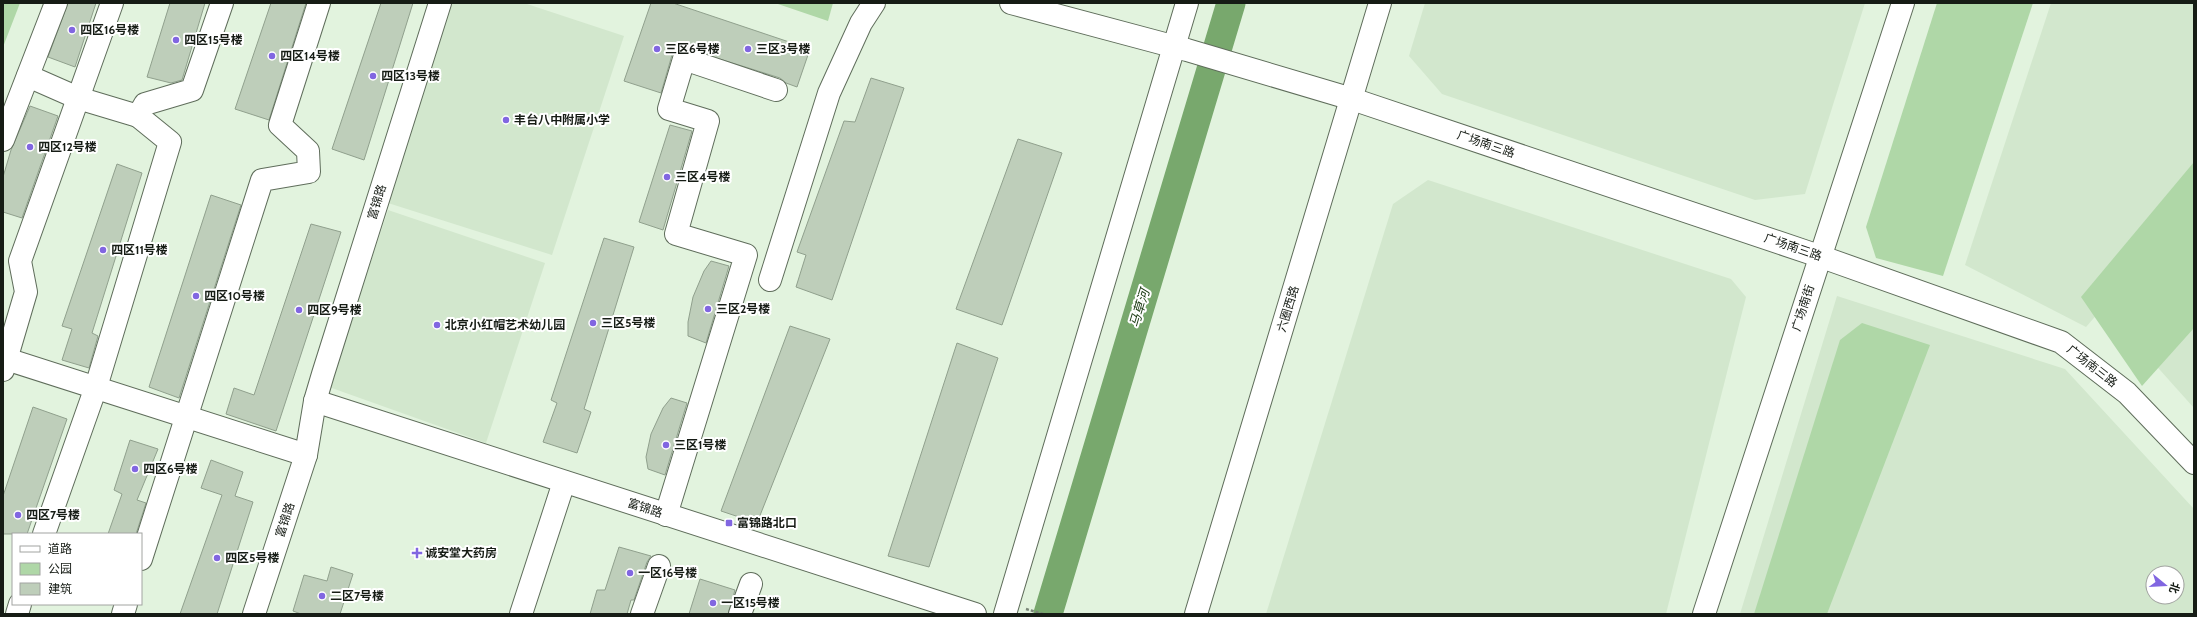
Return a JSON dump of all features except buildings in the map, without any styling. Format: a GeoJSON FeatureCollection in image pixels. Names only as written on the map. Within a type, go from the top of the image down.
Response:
{"type":"FeatureCollection","features":[{"type":"Feature","properties":{"kind":"street"},"geometry":{"type":"LineString","coordinates":[[3,140],[56,3]]}},
{"type":"Feature","properties":{"kind":"street"},"geometry":{"type":"LineString","coordinates":[[112,3],[20,261],[26,292],[4,362],[96,387],[306,455]]}},
{"type":"Feature","properties":{"kind":"street"},"geometry":{"type":"LineString","coordinates":[[138,116],[145,104],[192,90],[222,3]]}},
{"type":"Feature","properties":{"kind":"street"},"geometry":{"type":"LineString","coordinates":[[142,556],[188,416],[262,180],[309,172],[308,151],[280,125],[319,3]]}},
{"type":"Feature","properties":{"kind":"street","name":"富锦路"},"geometry":{"type":"LineString","coordinates":[[254,614],[306,455],[316,401],[440,3]]}},
{"type":"Feature","properties":{"kind":"street"},"geometry":{"type":"LineString","coordinates":[[770,280],[829,93],[861,22],[874,3]]}},
{"type":"Feature","properties":{"kind":"street","name":"广场南三路"},"geometry":{"type":"LineString","coordinates":[[1011,3],[1239,65],[1352,99],[1819,256],[2061,342],[2127,393],[2194,463]]}},
{"type":"Feature","properties":{"kind":"street"},"geometry":{"type":"LineString","coordinates":[[1014,611],[1015,582],[1180,49],[1187,3]]}},
{"type":"Feature","properties":{"kind":"street","name":"六圈西路"},"geometry":{"type":"LineString","coordinates":[[1196,614],[1380,3]]}},
{"type":"Feature","properties":{"kind":"street","name":"广场南街"},"geometry":{"type":"LineString","coordinates":[[1704,614],[1819,256],[1904,3]]}},
{"type":"Feature","properties":{"kind":"street"},"geometry":{"type":"LineString","coordinates":[[666,515],[746,255],[676,234],[708,121],[669,109],[684,58],[776,90]]}},
{"type":"Feature","properties":{"kind":"street"},"geometry":{"type":"LineString","coordinates":[[28,76],[78,98],[138,116],[170,142],[96,387],[44,533]]}},
{"type":"Feature","properties":{"kind":"street","name":"富锦路"},"geometry":{"type":"LineString","coordinates":[[316,401],[975,614]]}},
{"type":"Feature","properties":{"kind":"street"},"geometry":{"type":"LineString","coordinates":[[521,614],[564,482]]}},
{"type":"Feature","properties":{"kind":"street"},"geometry":{"type":"LineString","coordinates":[[642,614],[659,566]]}},
{"type":"Feature","properties":{"kind":"street"},"geometry":{"type":"LineString","coordinates":[[991,614],[1015,582]]}},
{"type":"Feature","properties":{"kind":"street"},"geometry":{"type":"LineString","coordinates":[[740,614],[751,584]]}},
{"type":"Feature","properties":{"kind":"path"},"geometry":{"type":"LineString","coordinates":[[1014,611],[1043,614]]}},
{"type":"Feature","properties":{"kind":"shaded area","name":"丰台八中附属小学"},"geometry":{"type":"Polygon","coordinates":[[[452,3],[524,3],[624,36],[552,255],[388,203],[452,3]]]}},
{"type":"Feature","properties":{"kind":"shaded area"},"geometry":{"type":"Polygon","coordinates":[[[1425,3],[1865,3],[1805,194],[1755,200],[1442,94],[1409,56],[1425,3]]]}},
{"type":"Feature","properties":{"kind":"shaded area"},"geometry":{"type":"Polygon","coordinates":[[[2051,3],[2194,3],[2194,203],[2086,327],[1965,265],[2051,3]]]}},
{"type":"Feature","properties":{"kind":"shaded area"},"geometry":{"type":"Polygon","coordinates":[[[1428,180],[1731,279],[1746,297],[1666,614],[1266,614],[1393,204],[1428,180]]]}},
{"type":"Feature","properties":{"kind":"shaded area","name":"北京小红帽艺术幼儿园"},"geometry":{"type":"Polygon","coordinates":[[[388,210],[545,263],[486,443],[329,387],[388,210]]]}},
{"type":"Feature","properties":{"kind":"shaded area"},"geometry":{"type":"Polygon","coordinates":[[[2194,276],[2194,408],[2126,332],[2194,276]]]}},
{"type":"Feature","properties":{"kind":"shaded area"},"geometry":{"type":"Polygon","coordinates":[[[1837,296],[2065,369],[2194,509],[2194,614],[1740,614],[1837,296]]]}},
{"type":"Feature","properties":{"kind":"green space"},"geometry":{"type":"Polygon","coordinates":[[[3,3],[20,3],[3,47],[3,3]]]}},
{"type":"Feature","properties":{"kind":"green space"},"geometry":{"type":"Polygon","coordinates":[[[775,3],[833,3],[828,21],[775,3]]]}},
{"type":"Feature","properties":{"kind":"green space"},"geometry":{"type":"Polygon","coordinates":[[[1937,3],[2033,3],[1943,276],[1876,258],[1866,227],[1937,3]]]}},
{"type":"Feature","properties":{"kind":"green space"},"geometry":{"type":"Polygon","coordinates":[[[2194,162],[2194,328],[2142,386],[2081,297],[2194,162]]]}},
{"type":"Feature","properties":{"kind":"green space"},"geometry":{"type":"Polygon","coordinates":[[[1862,323],[1930,345],[1827,614],[1754,614],[1840,340],[1862,323]]]}},
{"type":"Feature","properties":{"kind":"waterway","name":"马草河"},"geometry":{"type":"LineString","coordinates":[[1048,614],[1231,3]]}},
{"type":"Feature","properties":{"kind":"place","name":"四区16号楼"},"geometry":{"type":"Point","coordinates":[72,30]}},
{"type":"Feature","properties":{"kind":"place","name":"四区15号楼"},"geometry":{"type":"Point","coordinates":[176,40]}},
{"type":"Feature","properties":{"kind":"place","name":"三区6号楼"},"geometry":{"type":"Point","coordinates":[657,49]}},
{"type":"Feature","properties":{"kind":"place","name":"三区3号楼"},"geometry":{"type":"Point","coordinates":[748,49]}},
{"type":"Feature","properties":{"kind":"place","name":"四区14号楼"},"geometry":{"type":"Point","coordinates":[272,56]}},
{"type":"Feature","properties":{"kind":"place","name":"四区13号楼"},"geometry":{"type":"Point","coordinates":[373,76]}},
{"type":"Feature","properties":{"kind":"place","name":"丰台八中附属小学"},"geometry":{"type":"Point","coordinates":[506,120]}},
{"type":"Feature","properties":{"kind":"place","name":"四区12号楼"},"geometry":{"type":"Point","coordinates":[30,147]}},
{"type":"Feature","properties":{"kind":"place","name":"三区4号楼"},"geometry":{"type":"Point","coordinates":[667,177]}},
{"type":"Feature","properties":{"kind":"place","name":"四区11号楼"},"geometry":{"type":"Point","coordinates":[103,250]}},
{"type":"Feature","properties":{"kind":"place","name":"四区10号楼"},"geometry":{"type":"Point","coordinates":[196,296]}},
{"type":"Feature","properties":{"kind":"place","name":"三区2号楼"},"geometry":{"type":"Point","coordinates":[708,309]}},
{"type":"Feature","properties":{"kind":"place","name":"四区9号楼"},"geometry":{"type":"Point","coordinates":[299,310]}},
{"type":"Feature","properties":{"kind":"place","name":"三区5号楼"},"geometry":{"type":"Point","coordinates":[593,323]}},
{"type":"Feature","properties":{"kind":"place","name":"北京小红帽艺术幼儿园"},"geometry":{"type":"Point","coordinates":[437,325]}},
{"type":"Feature","properties":{"kind":"place","name":"三区1号楼"},"geometry":{"type":"Point","coordinates":[666,445]}},
{"type":"Feature","properties":{"kind":"place","name":"四区6号楼"},"geometry":{"type":"Point","coordinates":[135,469]}},
{"type":"Feature","properties":{"kind":"place","name":"四区7号楼"},"geometry":{"type":"Point","coordinates":[18,515]}},
{"type":"Feature","properties":{"kind":"place","name":"富锦路北口"},"geometry":{"type":"Point","coordinates":[729,523]}},
{"type":"Feature","properties":{"kind":"place","name":"诚安堂大药房"},"geometry":{"type":"Point","coordinates":[417,553]}},
{"type":"Feature","properties":{"kind":"place","name":"四区5号楼"},"geometry":{"type":"Point","coordinates":[217,558]}},
{"type":"Feature","properties":{"kind":"place","name":"一区16号楼"},"geometry":{"type":"Point","coordinates":[630,573]}},
{"type":"Feature","properties":{"kind":"place","name":"二区7号楼"},"geometry":{"type":"Point","coordinates":[322,596]}},
{"type":"Feature","properties":{"kind":"place","name":"一区15号楼"},"geometry":{"type":"Point","coordinates":[713,603]}}]}
